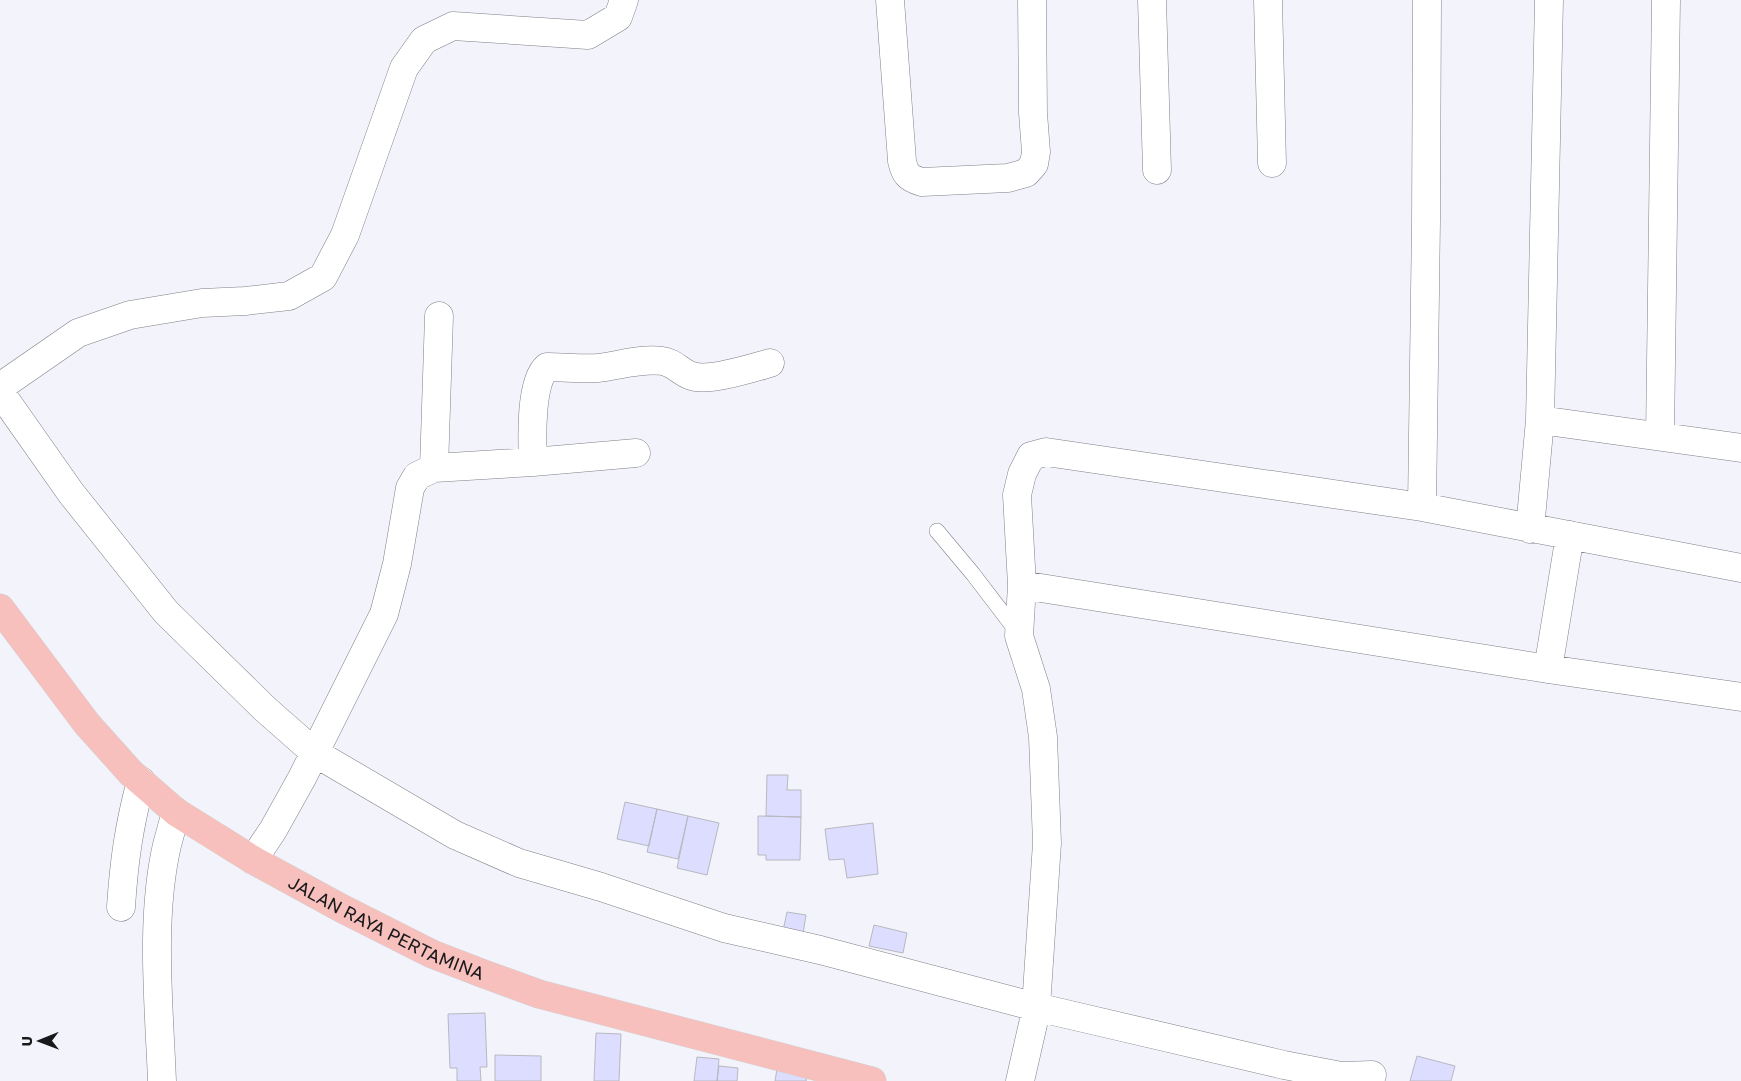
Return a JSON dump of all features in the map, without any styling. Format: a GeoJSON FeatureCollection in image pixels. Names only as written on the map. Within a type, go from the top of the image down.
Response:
{"type":"FeatureCollection","features":[{"type":"Feature","properties":{"kind":"main road","name":"JALAN RAYA PERTAMINA"},"geometry":{"type":"LineString","coordinates":[[0,608],[87,724],[131,773],[176,812],[253,860],[341,908],[432,954],[539,994],[857,1079]]}},
{"type":"Feature","properties":{"kind":"street"},"geometry":{"type":"LineString","coordinates":[[0,387],[78,333],[130,315],[202,303],[290,296],[323,277],[345,234],[404,68],[424,40],[453,26],[588,35],[618,17],[624,0]]}},
{"type":"Feature","properties":{"kind":"street"},"geometry":{"type":"LineString","coordinates":[[890,0],[902,161],[904,172],[910,179],[922,182],[1008,178],[1026,173],[1034,164],[1036,152],[1033,113],[1032,0]]}},
{"type":"Feature","properties":{"kind":"street"},"geometry":{"type":"LineString","coordinates":[[1152,0],[1157,170]]}},
{"type":"Feature","properties":{"kind":"street"},"geometry":{"type":"LineString","coordinates":[[1268,0],[1272,163]]}},
{"type":"Feature","properties":{"kind":"street"},"geometry":{"type":"LineString","coordinates":[[1422,508],[1427,0]]}},
{"type":"Feature","properties":{"kind":"street"},"geometry":{"type":"LineString","coordinates":[[1530,529],[1540,420],[1549,0]]}},
{"type":"Feature","properties":{"kind":"street"},"geometry":{"type":"LineString","coordinates":[[1660,436],[1666,0]]}},
{"type":"Feature","properties":{"kind":"street"},"geometry":{"type":"LineString","coordinates":[[434,468],[439,316]]}},
{"type":"Feature","properties":{"kind":"street"},"geometry":{"type":"LineString","coordinates":[[533,462],[533,409],[539,379],[542,371],[547,367],[596,368],[661,361],[671,363],[693,377],[703,378],[743,371],[770,363]]}},
{"type":"Feature","properties":{"kind":"street"},"geometry":{"type":"LineString","coordinates":[[0,392],[71,493],[166,612],[264,708],[315,753],[455,835],[519,863],[601,887],[724,928],[820,950],[1034,1015],[1319,1072],[1342,1076],[1372,1074]]}},
{"type":"Feature","properties":{"kind":"street"},"geometry":{"type":"LineString","coordinates":[[1540,420],[1741,448]]}},
{"type":"Feature","properties":{"kind":"street"},"geometry":{"type":"LineString","coordinates":[[253,860],[273,830],[302,778],[384,614],[397,564],[410,488],[417,476],[424,471],[434,468],[533,462],[636,452]]}},
{"type":"Feature","properties":{"kind":"street"},"geometry":{"type":"LineString","coordinates":[[1020,1081],[1034,1015],[1047,844],[1043,737],[1036,689],[1019,636],[1022,584],[1017,495],[1022,474],[1031,456],[1046,452],[1422,508],[1741,568]]}},
{"type":"Feature","properties":{"kind":"street"},"geometry":{"type":"LineString","coordinates":[[1548,669],[1570,535]]}},
{"type":"Feature","properties":{"kind":"street"},"geometry":{"type":"LineString","coordinates":[[1022,584],[1548,669],[1741,697]]}},
{"type":"Feature","properties":{"kind":"street"},"geometry":{"type":"LineString","coordinates":[[121,907],[126,846],[141,781]]}},
{"type":"Feature","properties":{"kind":"street"},"geometry":{"type":"LineString","coordinates":[[162,1081],[158,988],[158,918],[161,880],[167,845],[176,812]]}},
{"type":"Feature","properties":{"kind":"lane"},"geometry":{"type":"LineString","coordinates":[[937,531],[973,574],[1019,636]]}},
{"type":"Feature","properties":{"kind":"building"},"geometry":{"type":"Polygon","coordinates":[[[767,775],[788,775],[787,790],[801,790],[801,817],[766,816],[767,775]]]}},
{"type":"Feature","properties":{"kind":"building"},"geometry":{"type":"Polygon","coordinates":[[[625,802],[657,809],[649,846],[617,839],[625,802]]]}},
{"type":"Feature","properties":{"kind":"building"},"geometry":{"type":"Polygon","coordinates":[[[657,809],[688,816],[678,859],[647,852],[657,809]]]}},
{"type":"Feature","properties":{"kind":"building"},"geometry":{"type":"Polygon","coordinates":[[[688,816],[719,823],[707,875],[677,868],[688,816]]]}},
{"type":"Feature","properties":{"kind":"building"},"geometry":{"type":"Polygon","coordinates":[[[758,816],[801,817],[800,860],[766,860],[766,855],[758,855],[758,816]]]}},
{"type":"Feature","properties":{"kind":"building"},"geometry":{"type":"Polygon","coordinates":[[[873,823],[878,874],[847,878],[844,859],[829,860],[825,829],[873,823]]]}},
{"type":"Feature","properties":{"kind":"building"},"geometry":{"type":"Polygon","coordinates":[[[787,912],[806,915],[803,934],[783,931],[787,912]]]}},
{"type":"Feature","properties":{"kind":"building"},"geometry":{"type":"Polygon","coordinates":[[[874,925],[907,933],[903,953],[869,946],[874,925]]]}},
{"type":"Feature","properties":{"kind":"building"},"geometry":{"type":"Polygon","coordinates":[[[485,1013],[487,1067],[480,1067],[481,1081],[457,1081],[457,1068],[450,1068],[448,1014],[485,1013]]]}},
{"type":"Feature","properties":{"kind":"building"},"geometry":{"type":"Polygon","coordinates":[[[596,1033],[621,1034],[619,1081],[594,1081],[596,1033]]]}},
{"type":"Feature","properties":{"kind":"building"},"geometry":{"type":"Polygon","coordinates":[[[495,1055],[541,1056],[541,1081],[495,1081],[495,1055]]]}},
{"type":"Feature","properties":{"kind":"building"},"geometry":{"type":"Polygon","coordinates":[[[1417,1056],[1455,1066],[1451,1081],[1410,1081],[1417,1056]]]}},
{"type":"Feature","properties":{"kind":"building"},"geometry":{"type":"Polygon","coordinates":[[[697,1057],[719,1059],[717,1081],[694,1081],[697,1057]]]}},
{"type":"Feature","properties":{"kind":"building"},"geometry":{"type":"Polygon","coordinates":[[[778,1063],[809,1068],[806,1081],[775,1081],[778,1063]]]}},
{"type":"Feature","properties":{"kind":"building"},"geometry":{"type":"Polygon","coordinates":[[[719,1066],[738,1068],[737,1081],[717,1081],[719,1066]]]}}]}
